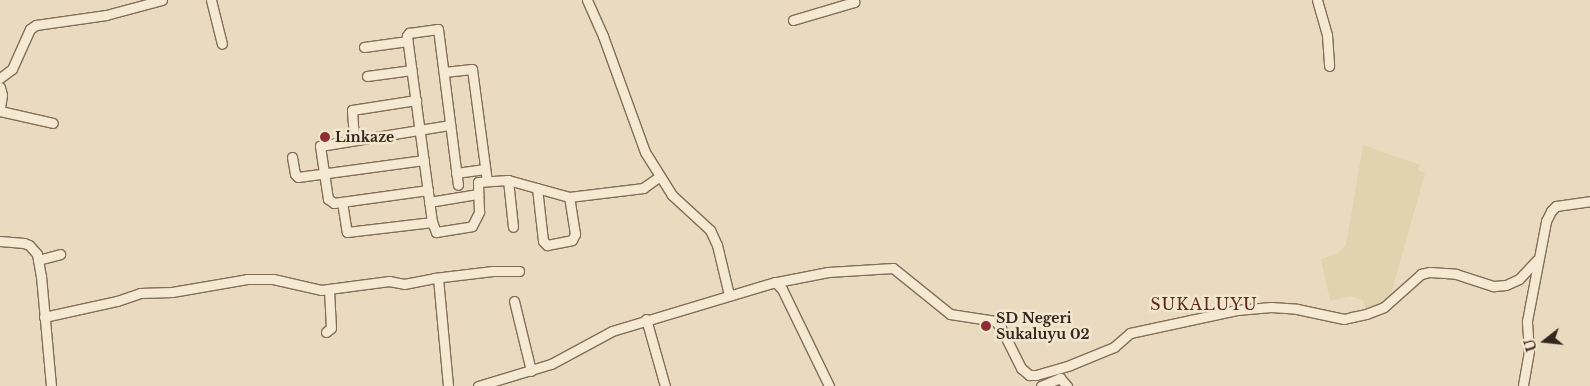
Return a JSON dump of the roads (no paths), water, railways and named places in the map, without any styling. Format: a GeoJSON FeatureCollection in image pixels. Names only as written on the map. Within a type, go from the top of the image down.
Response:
{"type":"FeatureCollection","features":[{"type":"Feature","properties":{"kind":"street"},"geometry":{"type":"LineString","coordinates":[[0,78],[12,69],[30,29],[36,25],[106,15],[162,0]]}},
{"type":"Feature","properties":{"kind":"street"},"geometry":{"type":"LineString","coordinates":[[211,0],[222,44]]}},
{"type":"Feature","properties":{"kind":"street"},"geometry":{"type":"LineString","coordinates":[[587,0],[603,36],[645,152],[658,177],[678,203],[710,230],[717,245],[729,295]]}},
{"type":"Feature","properties":{"kind":"street"},"geometry":{"type":"LineString","coordinates":[[793,20],[854,2],[854,0]]}},
{"type":"Feature","properties":{"kind":"street"},"geometry":{"type":"LineString","coordinates":[[1317,0],[1327,35],[1329,66]]}},
{"type":"Feature","properties":{"kind":"street"},"geometry":{"type":"LineString","coordinates":[[458,185],[438,28],[409,33],[408,41],[429,202],[432,222],[436,232],[472,226],[479,212],[478,182],[508,180],[569,197],[643,188],[658,177]]}},
{"type":"Feature","properties":{"kind":"street"},"geometry":{"type":"LineString","coordinates":[[364,47],[408,41]]}},
{"type":"Feature","properties":{"kind":"street"},"geometry":{"type":"LineString","coordinates":[[444,72],[472,69],[487,181]]}},
{"type":"Feature","properties":{"kind":"street"},"geometry":{"type":"LineString","coordinates":[[367,76],[412,70]]}},
{"type":"Feature","properties":{"kind":"street"},"geometry":{"type":"LineString","coordinates":[[0,86],[2,95],[0,109],[52,123]]}},
{"type":"Feature","properties":{"kind":"street"},"geometry":{"type":"LineString","coordinates":[[354,139],[350,113],[352,110],[416,100]]}},
{"type":"Feature","properties":{"kind":"street"},"geometry":{"type":"LineString","coordinates":[[428,190],[334,203],[328,198],[321,144],[450,125]]}},
{"type":"Feature","properties":{"kind":"street"},"geometry":{"type":"LineString","coordinates":[[292,157],[295,174],[298,177],[424,160]]}},
{"type":"Feature","properties":{"kind":"street"},"geometry":{"type":"LineString","coordinates":[[456,173],[486,169]]}},
{"type":"Feature","properties":{"kind":"street"},"geometry":{"type":"LineString","coordinates":[[508,180],[513,226]]}},
{"type":"Feature","properties":{"kind":"street"},"geometry":{"type":"LineString","coordinates":[[537,188],[543,241],[547,245],[572,240],[575,234],[569,197]]}},
{"type":"Feature","properties":{"kind":"street"},"geometry":{"type":"LineString","coordinates":[[429,202],[478,194]]}},
{"type":"Feature","properties":{"kind":"street"},"geometry":{"type":"LineString","coordinates":[[1523,386],[1529,351],[1527,321],[1537,260],[1546,221],[1551,211],[1563,205],[1590,201]]}},
{"type":"Feature","properties":{"kind":"street"},"geometry":{"type":"LineString","coordinates":[[342,202],[347,232],[432,222]]}},
{"type":"Feature","properties":{"kind":"street"},"geometry":{"type":"LineString","coordinates":[[0,241],[17,241],[29,245],[38,260],[51,386]]}},
{"type":"Feature","properties":{"kind":"street"},"geometry":{"type":"LineString","coordinates":[[38,260],[60,254]]}},
{"type":"Feature","properties":{"kind":"street"},"geometry":{"type":"LineString","coordinates":[[478,386],[563,358],[603,334],[646,319],[777,282],[828,272],[893,268],[950,314],[995,321],[1001,328],[1021,368],[1029,375],[1036,375],[1070,365],[1114,347],[1130,333],[1237,310],[1271,307],[1296,309],[1344,318],[1352,317],[1384,307],[1421,274],[1430,272],[1456,274],[1494,286],[1519,279],[1537,260]]}},
{"type":"Feature","properties":{"kind":"street"},"geometry":{"type":"LineString","coordinates":[[44,317],[117,301],[140,293],[172,292],[247,278],[273,279],[321,290],[389,281],[404,284],[493,270],[519,271]]}},
{"type":"Feature","properties":{"kind":"street"},"geometry":{"type":"LineString","coordinates":[[438,278],[448,386]]}},
{"type":"Feature","properties":{"kind":"street"},"geometry":{"type":"LineString","coordinates":[[777,282],[829,386]]}},
{"type":"Feature","properties":{"kind":"street"},"geometry":{"type":"LineString","coordinates":[[326,332],[332,328],[329,289]]}},
{"type":"Feature","properties":{"kind":"street"},"geometry":{"type":"LineString","coordinates":[[514,301],[530,370]]}},
{"type":"Feature","properties":{"kind":"street"},"geometry":{"type":"LineString","coordinates":[[646,319],[665,386]]}},
{"type":"Feature","properties":{"kind":"street"},"geometry":{"type":"LineString","coordinates":[[1041,386],[1060,378],[1067,386]]}},
{"type":"Feature","properties":{"kind":"place","name":"Linkaze"},"geometry":{"type":"Point","coordinates":[325,137]}},
{"type":"Feature","properties":{"kind":"place","name":"SD Negeri Sukaluyu 02"},"geometry":{"type":"Point","coordinates":[986,326]}},
{"type":"Feature","properties":{"kind":"district","name":"SUKALUYU"},"geometry":{"type":"Point","coordinates":[1204,304]}}]}
